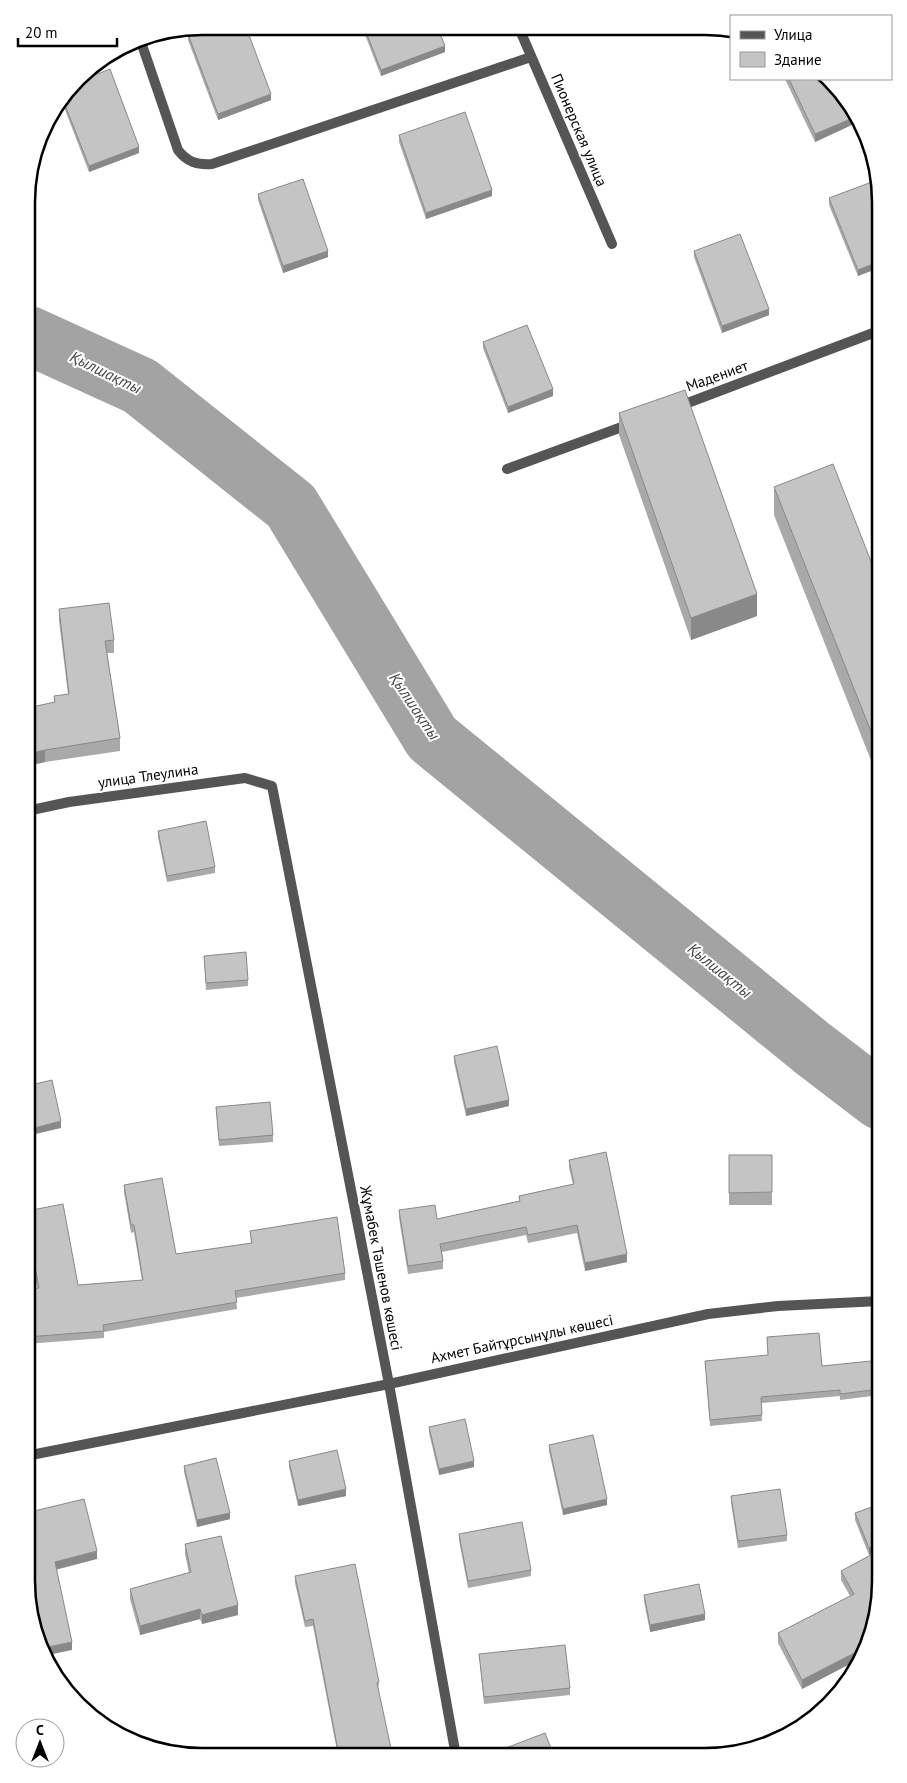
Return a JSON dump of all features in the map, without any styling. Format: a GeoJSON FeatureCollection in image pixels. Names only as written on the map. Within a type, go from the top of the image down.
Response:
{"type":"FeatureCollection","features":[{"type":"Feature","properties":{"kind":"street","name":"Пионерская улица"},"geometry":{"type":"LineString","coordinates":[[522,35],[612,244]]}},
{"type":"Feature","properties":{"kind":"street"},"geometry":{"type":"LineString","coordinates":[[143,46],[178,150],[191,162],[201,165],[212,164],[532,56]]}},
{"type":"Feature","properties":{"kind":"street","name":"Мадениет"},"geometry":{"type":"LineString","coordinates":[[664,412],[872,333]]}},
{"type":"Feature","properties":{"kind":"street"},"geometry":{"type":"LineString","coordinates":[[507,469],[636,422]]}},
{"type":"Feature","properties":{"kind":"street","name":"улица Тлеулина"},"geometry":{"type":"LineString","coordinates":[[35,809],[69,802],[245,778],[272,786]]}},
{"type":"Feature","properties":{"kind":"street","name":"Жұмабек Тәшенов көшесі"},"geometry":{"type":"LineString","coordinates":[[272,786],[389,1384],[455,1748]]}},
{"type":"Feature","properties":{"kind":"street","name":"Ахмет Байтұрсынұлы көшесі"},"geometry":{"type":"LineString","coordinates":[[35,1454],[389,1384],[708,1314],[778,1306],[872,1301]]}},
{"type":"Feature","properties":{"kind":"building"},"geometry":{"type":"Polygon","coordinates":[[[249,35],[271,94],[218,114],[189,36],[249,35]]]}},
{"type":"Feature","properties":{"kind":"building"},"geometry":{"type":"Polygon","coordinates":[[[367,35],[441,35],[445,46],[381,70],[367,35]]]}},
{"type":"Feature","properties":{"kind":"building"},"geometry":{"type":"Polygon","coordinates":[[[110,69],[139,147],[89,166],[65,106],[94,75],[110,69]]]}},
{"type":"Feature","properties":{"kind":"building"},"geometry":{"type":"Polygon","coordinates":[[[789,80],[818,80],[844,109],[850,119],[815,134],[789,80]]]}},
{"type":"Feature","properties":{"kind":"building"},"geometry":{"type":"Polygon","coordinates":[[[465,112],[492,190],[426,213],[399,135],[465,112]]]}},
{"type":"Feature","properties":{"kind":"building"},"geometry":{"type":"Polygon","coordinates":[[[303,179],[328,251],[283,266],[258,194],[303,179]]]}},
{"type":"Feature","properties":{"kind":"building"},"geometry":{"type":"Polygon","coordinates":[[[871,182],[872,265],[858,270],[829,198],[871,182]]]}},
{"type":"Feature","properties":{"kind":"building"},"geometry":{"type":"Polygon","coordinates":[[[740,234],[769,309],[722,326],[694,251],[740,234]]]}},
{"type":"Feature","properties":{"kind":"building"},"geometry":{"type":"Polygon","coordinates":[[[527,325],[553,389],[508,407],[483,342],[527,325]]]}},
{"type":"Feature","properties":{"kind":"building"},"geometry":{"type":"Polygon","coordinates":[[[685,390],[757,594],[691,618],[619,413],[685,390]]]}},
{"type":"Feature","properties":{"kind":"building"},"geometry":{"type":"Polygon","coordinates":[[[833,464],[872,564],[872,734],[774,487],[833,464]]]}},
{"type":"Feature","properties":{"kind":"building"},"geometry":{"type":"Polygon","coordinates":[[[109,603],[114,640],[105,641],[120,738],[35,752],[35,706],[55,702],[54,696],[69,694],[59,609],[109,603]]]}},
{"type":"Feature","properties":{"kind":"building"},"geometry":{"type":"Polygon","coordinates":[[[206,821],[215,867],[167,876],[158,831],[206,821]]]}},
{"type":"Feature","properties":{"kind":"building"},"geometry":{"type":"Polygon","coordinates":[[[246,952],[248,980],[206,983],[204,956],[246,952]]]}},
{"type":"Feature","properties":{"kind":"building"},"geometry":{"type":"Polygon","coordinates":[[[497,1046],[509,1100],[466,1109],[454,1056],[497,1046]]]}},
{"type":"Feature","properties":{"kind":"building"},"geometry":{"type":"Polygon","coordinates":[[[52,1080],[61,1121],[35,1128],[35,1084],[52,1080]]]}},
{"type":"Feature","properties":{"kind":"building"},"geometry":{"type":"Polygon","coordinates":[[[270,1102],[273,1135],[219,1140],[216,1107],[270,1102]]]}},
{"type":"Feature","properties":{"kind":"building"},"geometry":{"type":"Polygon","coordinates":[[[606,1152],[627,1254],[585,1263],[577,1225],[528,1235],[526,1227],[440,1244],[443,1261],[408,1266],[399,1210],[435,1205],[437,1219],[520,1201],[519,1196],[574,1184],[569,1160],[606,1152]]]}},
{"type":"Feature","properties":{"kind":"building"},"geometry":{"type":"Polygon","coordinates":[[[729,1155],[772,1155],[772,1192],[729,1193],[729,1155]]]}},
{"type":"Feature","properties":{"kind":"building"},"geometry":{"type":"Polygon","coordinates":[[[162,1178],[176,1254],[252,1243],[250,1231],[337,1217],[345,1273],[235,1291],[237,1302],[103,1325],[104,1331],[35,1336],[35,1288],[39,1288],[35,1266],[35,1209],[63,1204],[78,1285],[143,1280],[134,1225],[131,1225],[124,1185],[162,1178]]]}},
{"type":"Feature","properties":{"kind":"building"},"geometry":{"type":"Polygon","coordinates":[[[819,1333],[822,1366],[871,1361],[872,1390],[840,1394],[840,1390],[761,1397],[762,1415],[710,1420],[705,1361],[768,1355],[767,1337],[819,1333]]]}},
{"type":"Feature","properties":{"kind":"building"},"geometry":{"type":"Polygon","coordinates":[[[465,1419],[474,1461],[439,1469],[429,1427],[465,1419]]]}},
{"type":"Feature","properties":{"kind":"building"},"geometry":{"type":"Polygon","coordinates":[[[593,1435],[607,1499],[563,1509],[549,1445],[593,1435]]]}},
{"type":"Feature","properties":{"kind":"building"},"geometry":{"type":"Polygon","coordinates":[[[337,1450],[346,1489],[298,1500],[289,1461],[337,1450]]]}},
{"type":"Feature","properties":{"kind":"building"},"geometry":{"type":"Polygon","coordinates":[[[216,1458],[230,1513],[197,1520],[184,1466],[216,1458]]]}},
{"type":"Feature","properties":{"kind":"building"},"geometry":{"type":"Polygon","coordinates":[[[780,1489],[787,1535],[738,1541],[731,1496],[780,1489]]]}},
{"type":"Feature","properties":{"kind":"building"},"geometry":{"type":"Polygon","coordinates":[[[84,1499],[97,1551],[55,1562],[72,1642],[49,1647],[36,1602],[35,1511],[84,1499]]]}},
{"type":"Feature","properties":{"kind":"building"},"geometry":{"type":"Polygon","coordinates":[[[872,1507],[872,1547],[869,1548],[855,1513],[872,1507]]]}},
{"type":"Feature","properties":{"kind":"building"},"geometry":{"type":"Polygon","coordinates":[[[522,1522],[531,1570],[468,1581],[459,1534],[522,1522]]]}},
{"type":"Feature","properties":{"kind":"building"},"geometry":{"type":"Polygon","coordinates":[[[221,1536],[238,1605],[202,1615],[200,1609],[140,1626],[130,1589],[191,1572],[185,1544],[221,1536]]]}},
{"type":"Feature","properties":{"kind":"building"},"geometry":{"type":"Polygon","coordinates":[[[872,1554],[872,1592],[863,1634],[855,1652],[802,1680],[778,1633],[854,1594],[841,1571],[872,1554]]]}},
{"type":"Feature","properties":{"kind":"building"},"geometry":{"type":"Polygon","coordinates":[[[355,1564],[391,1748],[337,1748],[313,1619],[305,1621],[295,1576],[355,1564]]]}},
{"type":"Feature","properties":{"kind":"building"},"geometry":{"type":"Polygon","coordinates":[[[699,1584],[705,1614],[650,1625],[644,1595],[699,1584]]]}},
{"type":"Feature","properties":{"kind":"building"},"geometry":{"type":"Polygon","coordinates":[[[565,1645],[570,1688],[484,1697],[479,1654],[565,1645]]]}},
{"type":"Feature","properties":{"kind":"building"},"geometry":{"type":"Polygon","coordinates":[[[545,1733],[551,1748],[506,1748],[545,1733]]]}},
{"type":"Feature","properties":{"kind":"waterway","name":"Қылшақты"},"geometry":{"type":"LineString","coordinates":[[35,338],[140,386],[291,506],[432,738],[812,1048],[872,1094]]}}]}
